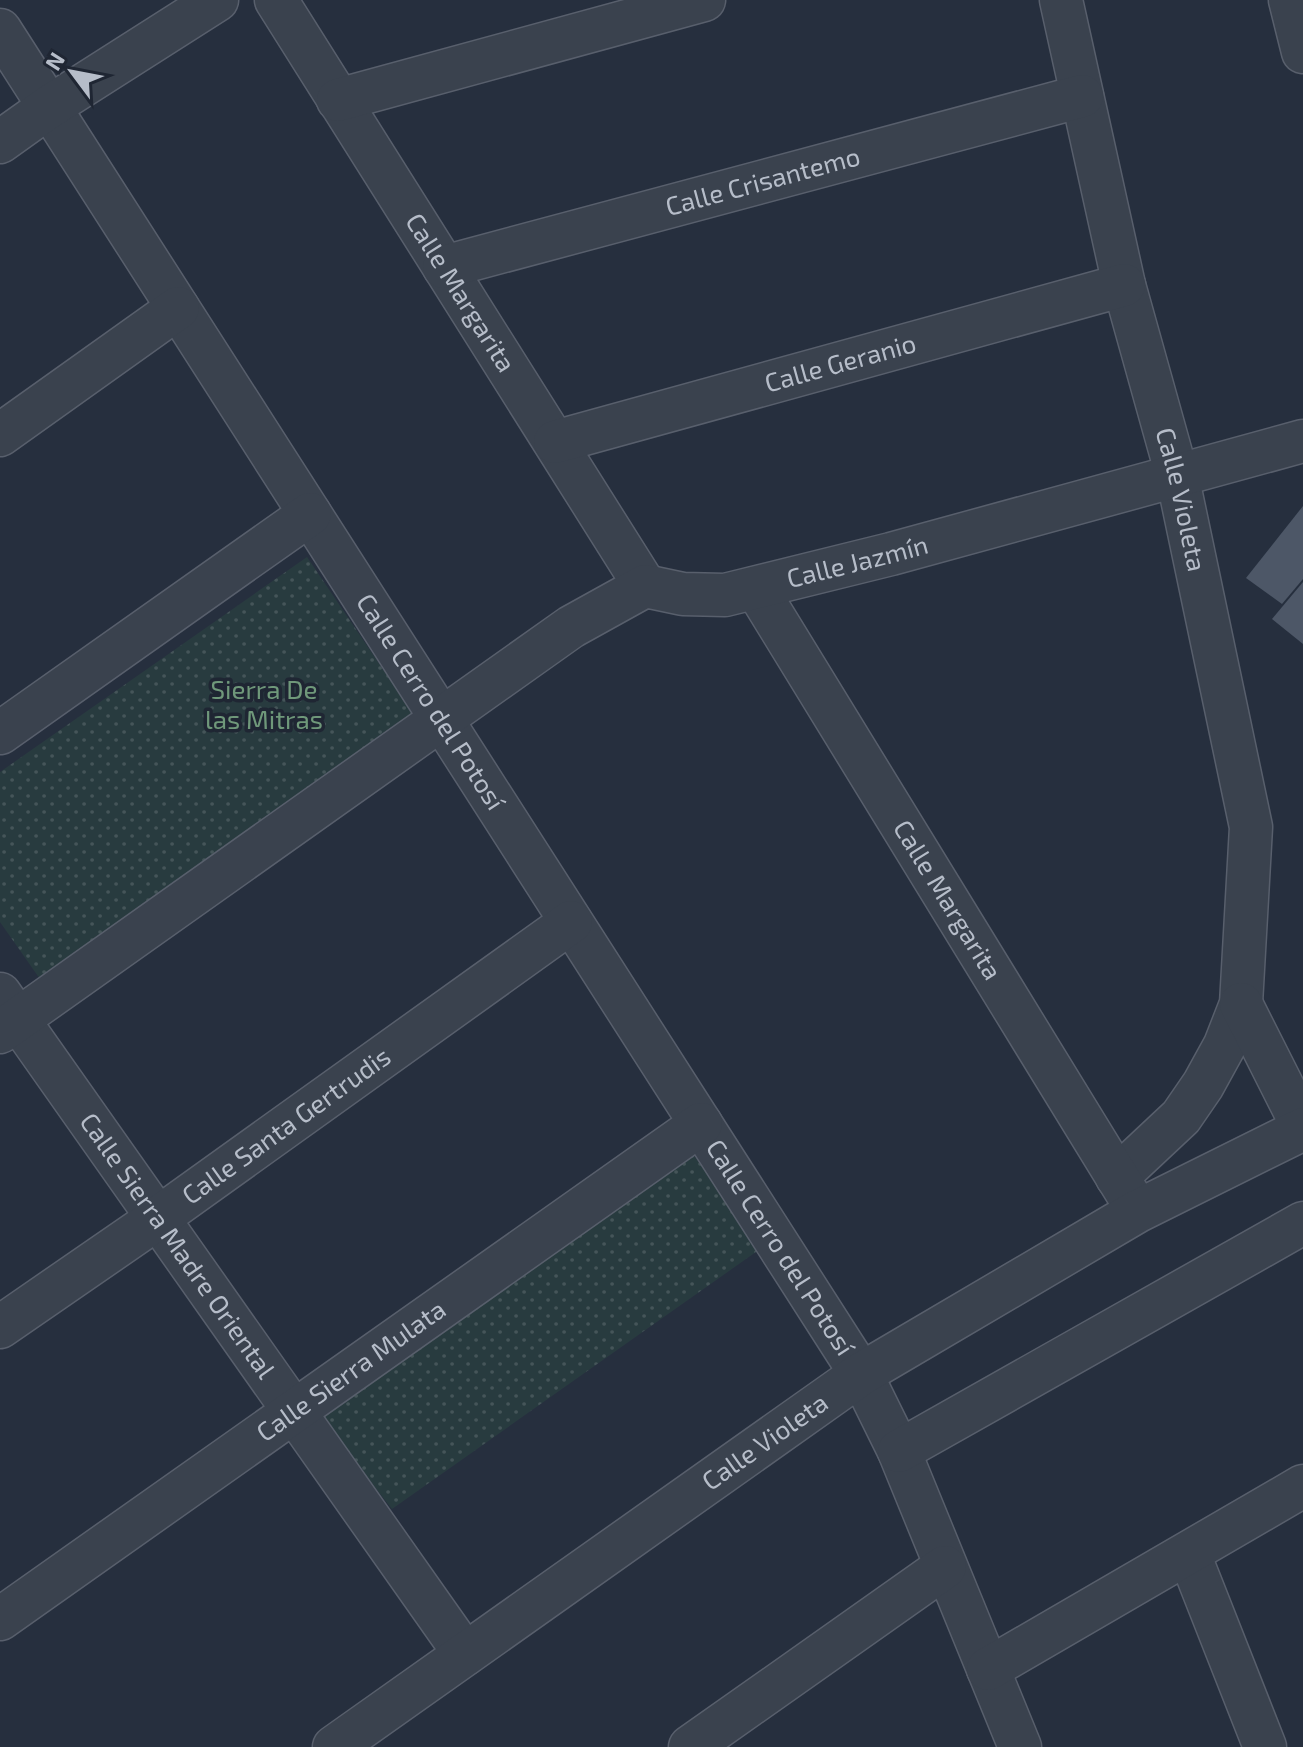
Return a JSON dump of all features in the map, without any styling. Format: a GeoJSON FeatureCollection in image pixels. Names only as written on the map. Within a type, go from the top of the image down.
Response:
{"type":"FeatureCollection","features":[{"type":"Feature","properties":{"kind":"street"},"geometry":{"type":"LineString","coordinates":[[0,142],[49,107],[217,0]]}},
{"type":"Feature","properties":{"kind":"street","name":"Calle Margarita"},"geometry":{"type":"LineString","coordinates":[[276,0],[645,586]]}},
{"type":"Feature","properties":{"kind":"street"},"geometry":{"type":"LineString","coordinates":[[338,100],[704,0]]}},
{"type":"Feature","properties":{"kind":"street","name":"Calle Violeta"},"geometry":{"type":"LineString","coordinates":[[1061,0],[1124,285],[1177,475],[1251,827],[1241,1004],[1225,1045],[1203,1085],[1128,1194]]}},
{"type":"Feature","properties":{"kind":"street"},"geometry":{"type":"LineString","coordinates":[[1290,0],[1303,52]]}},
{"type":"Feature","properties":{"kind":"street","name":"Calle Cerro del Potosí"},"geometry":{"type":"LineString","coordinates":[[0,30],[861,1374],[899,1451],[1020,1747]]}},
{"type":"Feature","properties":{"kind":"street","name":"Calle Crisantemo"},"geometry":{"type":"LineString","coordinates":[[444,267],[1082,96]]}},
{"type":"Feature","properties":{"kind":"street","name":"Calle Geranio"},"geometry":{"type":"LineString","coordinates":[[555,442],[1124,285]]}},
{"type":"Feature","properties":{"kind":"street"},"geometry":{"type":"LineString","coordinates":[[0,435],[178,308]]}},
{"type":"Feature","properties":{"kind":"street","name":"Calle Jazmín"},"geometry":{"type":"LineString","coordinates":[[645,586],[683,594],[725,595],[891,554],[1303,441]]}},
{"type":"Feature","properties":{"kind":"street"},"geometry":{"type":"LineString","coordinates":[[0,733],[310,514]]}},
{"type":"Feature","properties":{"kind":"street"},"geometry":{"type":"LineString","coordinates":[[6,1015],[442,719],[571,627],[645,586]]}},
{"type":"Feature","properties":{"kind":"street","name":"Calle Margarita"},"geometry":{"type":"LineString","coordinates":[[756,588],[1128,1194]]}},
{"type":"Feature","properties":{"kind":"street","name":"Calle Santa Gertrudis"},"geometry":{"type":"LineString","coordinates":[[0,1327],[158,1218],[571,922]]}},
{"type":"Feature","properties":{"kind":"street","name":"Calle Violeta"},"geometry":{"type":"LineString","coordinates":[[334,1747],[861,1374],[1128,1194],[1303,1128],[1241,1004]]}},
{"type":"Feature","properties":{"kind":"street","name":"Calle Sierra Madre Oriental"},"geometry":{"type":"LineString","coordinates":[[6,1015],[158,1218],[465,1654]]}},
{"type":"Feature","properties":{"kind":"street","name":"Calle Sierra Mulata"},"geometry":{"type":"LineString","coordinates":[[0,1619],[701,1124]]}},
{"type":"Feature","properties":{"kind":"street"},"geometry":{"type":"LineString","coordinates":[[899,1451],[1303,1223]]}},
{"type":"Feature","properties":{"kind":"street"},"geometry":{"type":"LineString","coordinates":[[988,1669],[1303,1486]]}},
{"type":"Feature","properties":{"kind":"street"},"geometry":{"type":"LineString","coordinates":[[1189,1554],[1265,1747]]}},
{"type":"Feature","properties":{"kind":"street"},"geometry":{"type":"LineString","coordinates":[[690,1747],[945,1567]]}},
{"type":"Feature","properties":{"kind":"green space","name":"Sierra De las Mitras"},"geometry":{"type":"Polygon","coordinates":[[[307,557],[416,718],[40,979],[0,922],[0,772],[307,557]]]}},
{"type":"Feature","properties":{"kind":"green space"},"geometry":{"type":"Polygon","coordinates":[[[691,1152],[763,1247],[392,1509],[317,1414],[691,1152]]]}},
{"type":"Feature","properties":{"kind":"building"},"geometry":{"type":"Polygon","coordinates":[[[1303,506],[1303,579],[1282,604],[1246,578],[1303,506]]]}},
{"type":"Feature","properties":{"kind":"building"},"geometry":{"type":"Polygon","coordinates":[[[1303,582],[1303,644],[1272,619],[1303,582]]]}}]}
